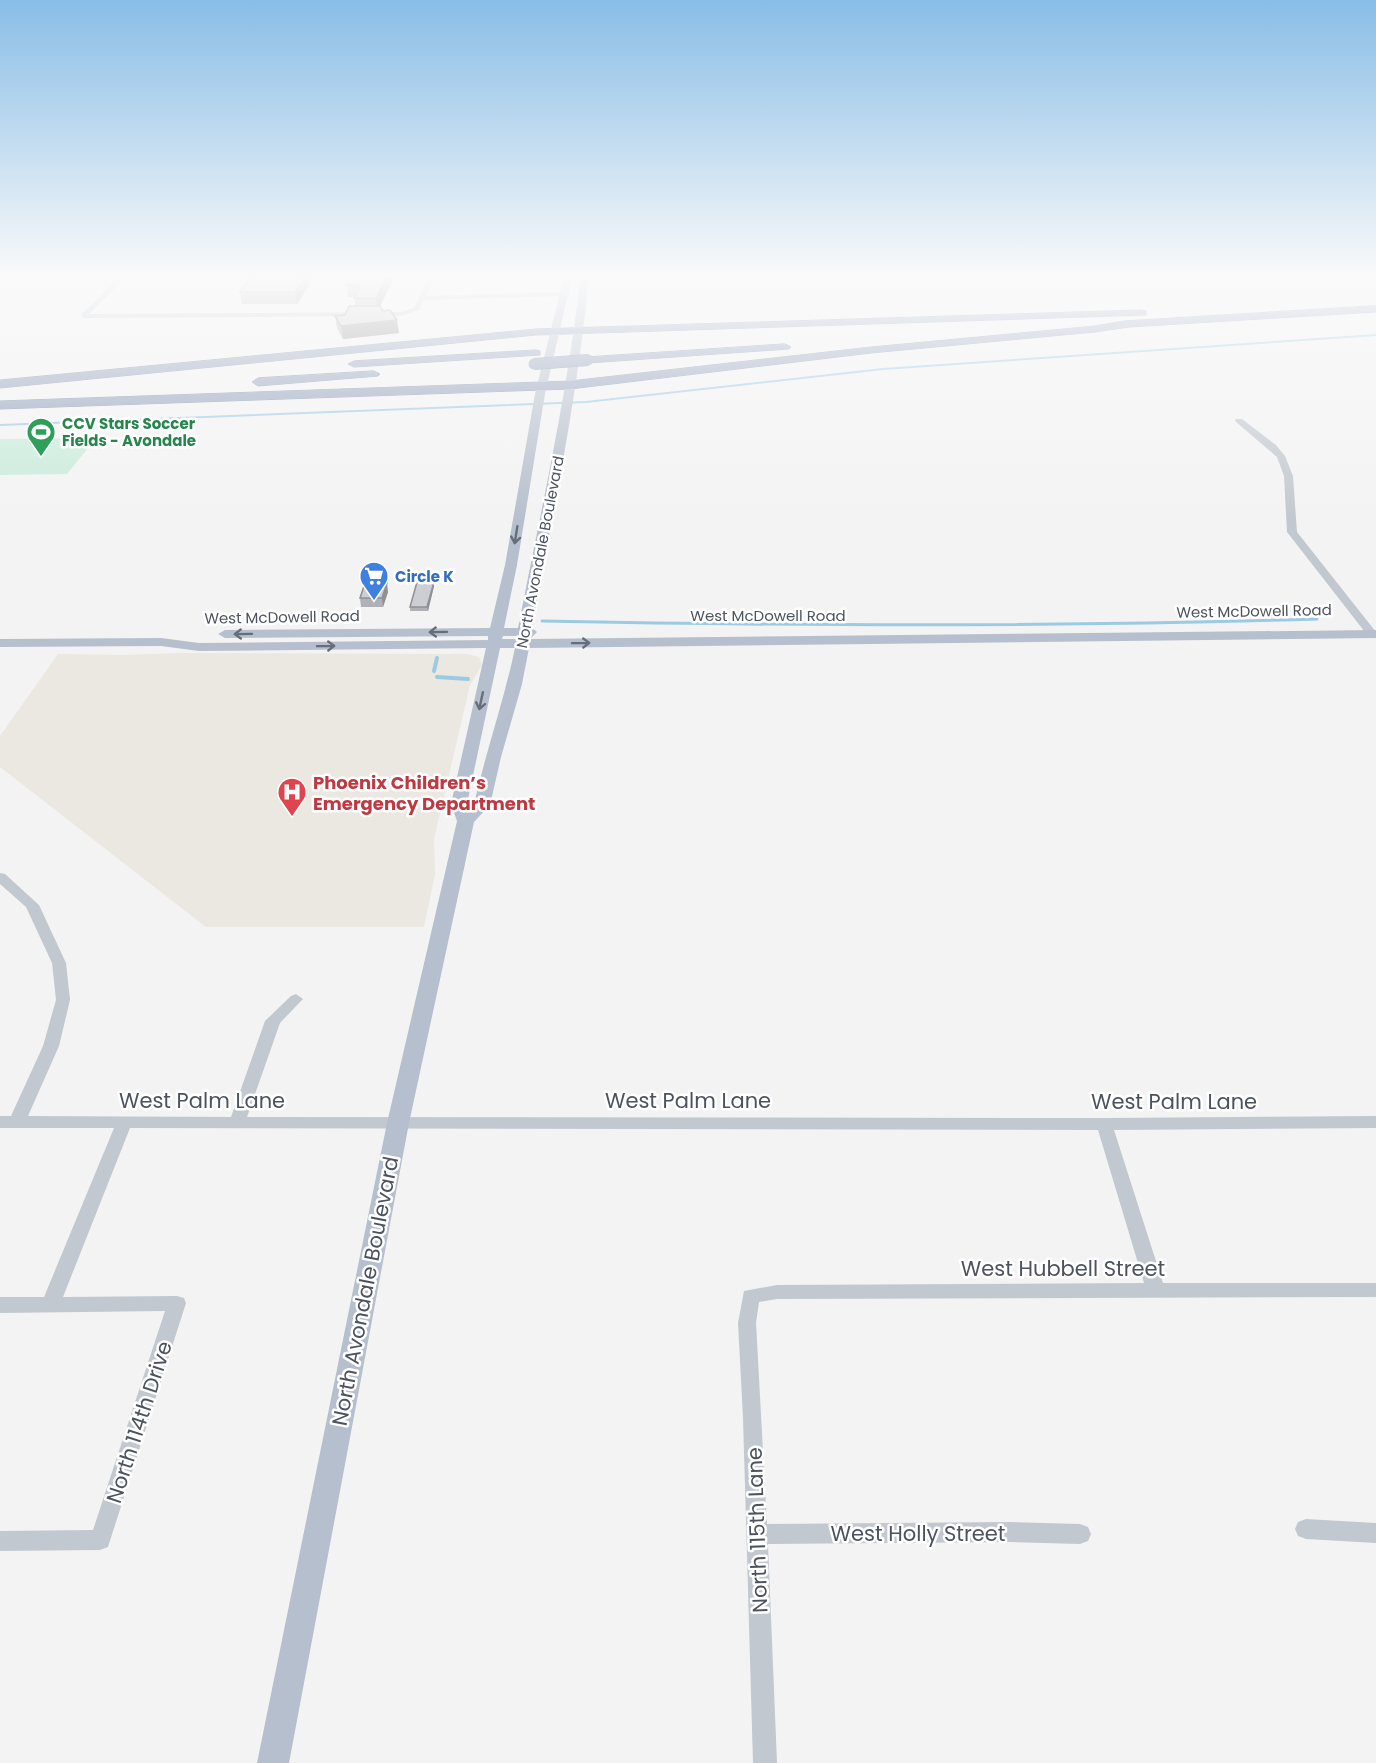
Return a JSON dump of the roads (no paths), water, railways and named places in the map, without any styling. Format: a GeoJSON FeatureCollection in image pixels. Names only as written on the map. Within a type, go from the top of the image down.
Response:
{"type":"FeatureCollection","features":[{"type":"Feature","properties":{"kind":"highway"},"geometry":{"type":"LineString","coordinates":[[0,386],[310,355]]}},
{"type":"Feature","properties":{"kind":"highway"},"geometry":{"type":"LineString","coordinates":[[0,386],[584,355]]}},
{"type":"Feature","properties":{"kind":"highway"},"geometry":{"type":"LineString","coordinates":[[0,405],[540,392],[831,355]]}},
{"type":"Feature","properties":{"kind":"highway"},"geometry":{"type":"LineString","coordinates":[[246,383],[535,358]]}},
{"type":"Feature","properties":{"kind":"highway"},"geometry":{"type":"LineString","coordinates":[[0,399],[211,385]]}},
{"type":"Feature","properties":{"kind":"main road","name":"North Avondale Boulevard"},"geometry":{"type":"LineString","coordinates":[[466,821],[459,804],[495,638],[548,355]]}},
{"type":"Feature","properties":{"kind":"main road","name":"North Avondale Boulevard"},"geometry":{"type":"LineString","coordinates":[[273,1763],[398,1123],[466,821],[482,805],[493,757],[515,684],[575,355]]}},
{"type":"Feature","properties":{"kind":"main road"},"geometry":{"type":"LineString","coordinates":[[521,505],[547,506]]}},
{"type":"Feature","properties":{"kind":"main road","name":"West McDowell Road"},"geometry":{"type":"LineString","coordinates":[[0,643],[160,642],[199,647],[495,638],[1372,630]]}},
{"type":"Feature","properties":{"kind":"street"},"geometry":{"type":"LineString","coordinates":[[1239,421],[1251,433],[1273,447],[1283,459],[1290,486],[1288,517],[1292,532],[1372,630]]}},
{"type":"Feature","properties":{"kind":"street"},"geometry":{"type":"LineString","coordinates":[[0,877],[32,905],[59,963],[63,1000],[51,1046],[17,1122]]}},
{"type":"Feature","properties":{"kind":"street"},"geometry":{"type":"LineString","coordinates":[[237,1122],[273,1021],[296,999]]}},
{"type":"Feature","properties":{"kind":"street","name":"West Palm Lane"},"geometry":{"type":"LineString","coordinates":[[0,1122],[1104,1124],[1376,1122]]}},
{"type":"Feature","properties":{"kind":"street"},"geometry":{"type":"LineString","coordinates":[[0,1305],[50,1306],[124,1123]]}},
{"type":"Feature","properties":{"kind":"street"},"geometry":{"type":"LineString","coordinates":[[1104,1124],[1156,1291]]}},
{"type":"Feature","properties":{"kind":"street","name":"West Hubbell Street"},"geometry":{"type":"LineString","coordinates":[[751,1296],[777,1292],[1376,1290]]}},
{"type":"Feature","properties":{"kind":"street","name":"North 115th Lane"},"geometry":{"type":"LineString","coordinates":[[751,1296],[747,1323],[765,1763]]}},
{"type":"Feature","properties":{"kind":"street","name":"North 114th Drive"},"geometry":{"type":"LineString","coordinates":[[0,1541],[100,1540],[177,1303],[50,1306]]}},
{"type":"Feature","properties":{"kind":"street"},"geometry":{"type":"LineString","coordinates":[[1306,1529],[1376,1533]]}},
{"type":"Feature","properties":{"kind":"street","name":"West Holly Street"},"geometry":{"type":"LineString","coordinates":[[757,1534],[1011,1532],[1080,1534]]}},
{"type":"Feature","properties":{"kind":"waterway"},"geometry":{"type":"LineString","coordinates":[[0,425],[586,402],[883,369],[1082,355]]}},
{"type":"Feature","properties":{"kind":"waterway"},"geometry":{"type":"LineString","coordinates":[[542,621],[930,625],[1317,619]]}},
{"type":"Feature","properties":{"kind":"waterway"},"geometry":{"type":"LineString","coordinates":[[434,671],[437,658]]}},
{"type":"Feature","properties":{"kind":"waterway"},"geometry":{"type":"LineString","coordinates":[[437,677],[468,679]]}},
{"type":"Feature","properties":{"kind":"place","name":"CCV Stars Soccer Fields - Avondale"},"geometry":{"type":"Point","coordinates":[41,458]}},
{"type":"Feature","properties":{"kind":"place","name":"Circle K"},"geometry":{"type":"Point","coordinates":[374,602]}},
{"type":"Feature","properties":{"kind":"place","name":"Phoenix Children’s Emergency Department"},"geometry":{"type":"Point","coordinates":[292,818]}}]}
